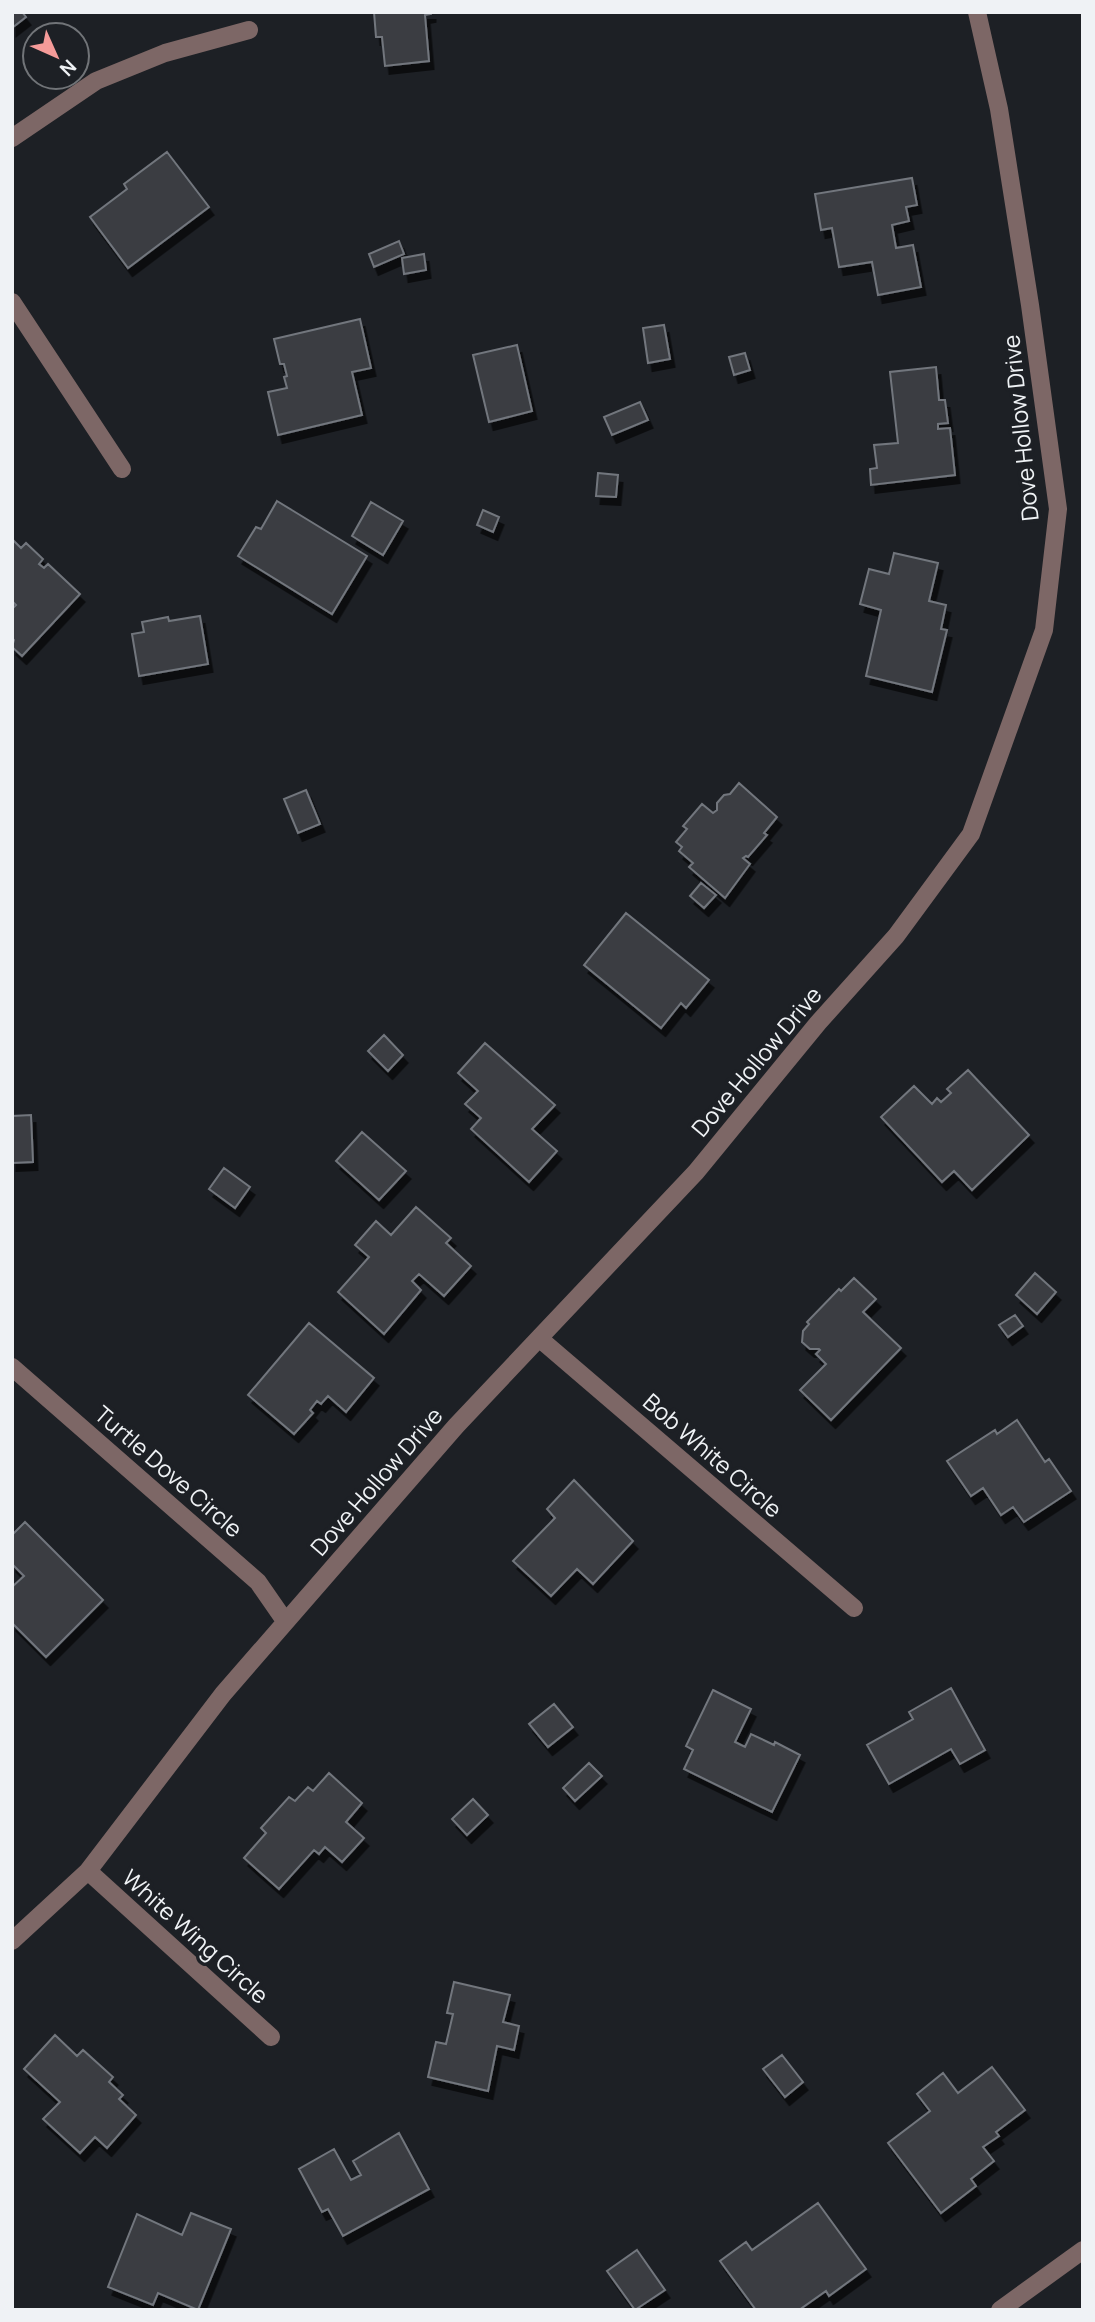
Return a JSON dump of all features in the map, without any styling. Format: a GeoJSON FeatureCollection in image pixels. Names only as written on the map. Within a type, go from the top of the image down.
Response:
{"type":"FeatureCollection","features":[{"type":"Feature","properties":{"kind":"street","name":"Dove Hollow Drive"},"geometry":{"type":"LineString","coordinates":[[12,1941],[88,1871],[223,1694],[456,1426],[696,1172],[818,1023],[896,936],[971,834],[1044,630],[1058,509],[999,109],[978,12]]}},
{"type":"Feature","properties":{"kind":"street"},"geometry":{"type":"LineString","coordinates":[[12,138],[96,81],[165,53],[249,30]]}},
{"type":"Feature","properties":{"kind":"street"},"geometry":{"type":"LineString","coordinates":[[12,302],[122,469]]}},
{"type":"Feature","properties":{"kind":"street","name":"Bob White Circle"},"geometry":{"type":"LineString","coordinates":[[540,1339],[854,1608]]}},
{"type":"Feature","properties":{"kind":"street","name":"Turtle Dove Circle"},"geometry":{"type":"LineString","coordinates":[[12,1367],[258,1582],[285,1620]]}},
{"type":"Feature","properties":{"kind":"street","name":"White Wing Circle"},"geometry":{"type":"LineString","coordinates":[[88,1871],[271,2037]]}},
{"type":"Feature","properties":{"kind":"street"},"geometry":{"type":"LineString","coordinates":[[1000,2310],[1083,2250]]}},
{"type":"Feature","properties":{"kind":"building"},"geometry":{"type":"Polygon","coordinates":[[[12,12],[22,12],[26,17],[12,28],[12,12]]]}},
{"type":"Feature","properties":{"kind":"building"},"geometry":{"type":"Polygon","coordinates":[[[374,12],[431,12],[425,15],[429,61],[385,66],[382,37],[376,37],[374,12]]]}},
{"type":"Feature","properties":{"kind":"building"},"geometry":{"type":"Polygon","coordinates":[[[167,152],[209,207],[128,268],[90,217],[127,189],[124,184],[167,152]]]}},
{"type":"Feature","properties":{"kind":"building"},"geometry":{"type":"Polygon","coordinates":[[[912,178],[917,205],[906,207],[909,221],[892,225],[896,248],[913,245],[921,287],[878,295],[872,262],[839,267],[832,228],[821,230],[815,194],[912,178]]]}},
{"type":"Feature","properties":{"kind":"building"},"geometry":{"type":"Polygon","coordinates":[[[399,241],[404,254],[374,267],[369,254],[399,241]]]}},
{"type":"Feature","properties":{"kind":"building"},"geometry":{"type":"Polygon","coordinates":[[[424,254],[426,270],[404,274],[402,258],[424,254]]]}},
{"type":"Feature","properties":{"kind":"building"},"geometry":{"type":"Polygon","coordinates":[[[360,319],[371,368],[352,372],[362,415],[278,435],[268,392],[287,388],[284,377],[287,376],[284,364],[280,364],[274,339],[360,319]]]}},
{"type":"Feature","properties":{"kind":"building"},"geometry":{"type":"Polygon","coordinates":[[[664,325],[670,359],[648,363],[643,328],[664,325]]]}},
{"type":"Feature","properties":{"kind":"building"},"geometry":{"type":"Polygon","coordinates":[[[517,345],[532,411],[489,422],[473,355],[517,345]]]}},
{"type":"Feature","properties":{"kind":"building"},"geometry":{"type":"Polygon","coordinates":[[[745,353],[750,370],[734,375],[729,357],[745,353]]]}},
{"type":"Feature","properties":{"kind":"building"},"geometry":{"type":"Polygon","coordinates":[[[936,367],[939,400],[945,400],[948,423],[938,424],[938,429],[950,428],[955,475],[871,485],[870,469],[877,468],[874,445],[898,443],[890,372],[936,367]]]}},
{"type":"Feature","properties":{"kind":"building"},"geometry":{"type":"Polygon","coordinates":[[[640,402],[648,420],[612,435],[604,417],[640,402]]]}},
{"type":"Feature","properties":{"kind":"building"},"geometry":{"type":"Polygon","coordinates":[[[598,473],[618,475],[616,497],[596,496],[598,473]]]}},
{"type":"Feature","properties":{"kind":"building"},"geometry":{"type":"Polygon","coordinates":[[[277,501],[367,556],[332,614],[238,556],[256,527],[261,529],[277,501]]]}},
{"type":"Feature","properties":{"kind":"building"},"geometry":{"type":"Polygon","coordinates":[[[371,502],[403,521],[383,555],[352,536],[371,502]]]}},
{"type":"Feature","properties":{"kind":"building"},"geometry":{"type":"Polygon","coordinates":[[[483,510],[499,517],[493,532],[477,525],[483,510]]]}},
{"type":"Feature","properties":{"kind":"building"},"geometry":{"type":"Polygon","coordinates":[[[12,539],[21,548],[26,543],[43,559],[39,564],[44,568],[48,564],[80,594],[22,656],[12,647],[12,609],[16,605],[12,601],[12,539]]]}},
{"type":"Feature","properties":{"kind":"building"},"geometry":{"type":"Polygon","coordinates":[[[894,553],[938,563],[929,601],[946,605],[941,629],[947,630],[932,692],[866,676],[881,610],[860,604],[869,569],[889,574],[894,553]]]}},
{"type":"Feature","properties":{"kind":"building"},"geometry":{"type":"Polygon","coordinates":[[[200,616],[208,664],[139,676],[132,634],[144,632],[142,622],[168,617],[169,621],[200,616]]]}},
{"type":"Feature","properties":{"kind":"building"},"geometry":{"type":"Polygon","coordinates":[[[739,783],[777,817],[764,833],[767,835],[748,857],[743,858],[750,864],[725,898],[689,867],[693,863],[679,851],[682,847],[676,842],[687,829],[683,826],[702,804],[713,813],[717,810],[717,803],[739,783]]]}},
{"type":"Feature","properties":{"kind":"building"},"geometry":{"type":"Polygon","coordinates":[[[306,790],[320,824],[298,833],[284,799],[306,790]]]}},
{"type":"Feature","properties":{"kind":"building"},"geometry":{"type":"Polygon","coordinates":[[[701,883],[716,895],[704,908],[690,896],[701,883]]]}},
{"type":"Feature","properties":{"kind":"building"},"geometry":{"type":"Polygon","coordinates":[[[626,913],[709,980],[686,1008],[681,1003],[661,1028],[584,965],[626,913]]]}},
{"type":"Feature","properties":{"kind":"building"},"geometry":{"type":"Polygon","coordinates":[[[384,1035],[403,1055],[388,1071],[368,1051],[384,1035]]]}},
{"type":"Feature","properties":{"kind":"building"},"geometry":{"type":"Polygon","coordinates":[[[485,1043],[555,1105],[532,1129],[557,1151],[529,1182],[471,1129],[481,1118],[465,1104],[478,1091],[458,1073],[485,1043]]]}},
{"type":"Feature","properties":{"kind":"building"},"geometry":{"type":"Polygon","coordinates":[[[968,1070],[1029,1135],[972,1190],[954,1171],[942,1182],[881,1117],[914,1086],[932,1104],[937,1098],[941,1102],[951,1093],[947,1089],[968,1070]]]}},
{"type":"Feature","properties":{"kind":"building"},"geometry":{"type":"Polygon","coordinates":[[[31,1115],[33,1162],[12,1163],[12,1116],[31,1115]]]}},
{"type":"Feature","properties":{"kind":"building"},"geometry":{"type":"Polygon","coordinates":[[[362,1132],[406,1171],[379,1200],[336,1161],[362,1132]]]}},
{"type":"Feature","properties":{"kind":"building"},"geometry":{"type":"Polygon","coordinates":[[[224,1168],[250,1187],[235,1208],[209,1189],[224,1168]]]}},
{"type":"Feature","properties":{"kind":"building"},"geometry":{"type":"Polygon","coordinates":[[[416,1207],[451,1238],[446,1243],[471,1266],[444,1296],[419,1274],[412,1281],[421,1290],[384,1334],[338,1292],[369,1257],[355,1245],[376,1221],[391,1235],[416,1207]]]}},
{"type":"Feature","properties":{"kind":"building"},"geometry":{"type":"Polygon","coordinates":[[[1035,1273],[1056,1292],[1037,1314],[1016,1295],[1035,1273]]]}},
{"type":"Feature","properties":{"kind":"building"},"geometry":{"type":"Polygon","coordinates":[[[854,1278],[876,1299],[863,1312],[901,1348],[831,1420],[800,1390],[826,1364],[816,1354],[819,1349],[810,1349],[802,1342],[803,1331],[809,1324],[807,1322],[839,1289],[841,1291],[854,1278]]]}},
{"type":"Feature","properties":{"kind":"building"},"geometry":{"type":"Polygon","coordinates":[[[1015,1315],[1023,1326],[1008,1337],[999,1325],[1015,1315]]]}},
{"type":"Feature","properties":{"kind":"building"},"geometry":{"type":"Polygon","coordinates":[[[309,1323],[374,1378],[346,1412],[328,1396],[321,1404],[317,1401],[310,1410],[313,1413],[294,1434],[248,1395],[309,1323]]]}},
{"type":"Feature","properties":{"kind":"building"},"geometry":{"type":"Polygon","coordinates":[[[1017,1420],[1045,1462],[1049,1459],[1071,1491],[1024,1522],[1013,1507],[1001,1515],[983,1488],[971,1496],[947,1461],[995,1430],[997,1434],[1017,1420]]]}},
{"type":"Feature","properties":{"kind":"building"},"geometry":{"type":"Polygon","coordinates":[[[574,1480],[633,1541],[593,1584],[577,1569],[551,1596],[513,1561],[555,1518],[547,1509],[574,1480]]]}},
{"type":"Feature","properties":{"kind":"building"},"geometry":{"type":"Polygon","coordinates":[[[25,1522],[103,1600],[46,1657],[12,1623],[12,1587],[24,1576],[12,1564],[12,1535],[25,1522]]]}},
{"type":"Feature","properties":{"kind":"building"},"geometry":{"type":"Polygon","coordinates":[[[951,1688],[985,1750],[960,1764],[951,1749],[889,1784],[867,1745],[913,1719],[909,1712],[951,1688]]]}},
{"type":"Feature","properties":{"kind":"building"},"geometry":{"type":"Polygon","coordinates":[[[713,1690],[751,1709],[735,1742],[745,1747],[751,1734],[774,1745],[775,1742],[800,1755],[772,1812],[684,1769],[693,1750],[686,1746],[713,1690]]]}},
{"type":"Feature","properties":{"kind":"building"},"geometry":{"type":"Polygon","coordinates":[[[554,1704],[573,1727],[548,1747],[529,1724],[554,1704]]]}},
{"type":"Feature","properties":{"kind":"building"},"geometry":{"type":"Polygon","coordinates":[[[589,1763],[602,1776],[575,1801],[563,1788],[589,1763]]]}},
{"type":"Feature","properties":{"kind":"building"},"geometry":{"type":"Polygon","coordinates":[[[329,1773],[362,1803],[346,1822],[364,1838],[342,1862],[325,1847],[319,1854],[314,1850],[279,1889],[244,1858],[266,1833],[261,1828],[289,1797],[295,1801],[308,1787],[313,1791],[329,1773]]]}},
{"type":"Feature","properties":{"kind":"building"},"geometry":{"type":"Polygon","coordinates":[[[473,1799],[488,1815],[467,1835],[452,1819],[473,1799]]]}},
{"type":"Feature","properties":{"kind":"building"},"geometry":{"type":"Polygon","coordinates":[[[454,1982],[510,1995],[503,2022],[519,2026],[514,2050],[497,2046],[488,2091],[428,2077],[436,2042],[446,2044],[453,2014],[447,2013],[454,1982]]]}},
{"type":"Feature","properties":{"kind":"building"},"geometry":{"type":"Polygon","coordinates":[[[55,2035],[77,2056],[83,2050],[113,2077],[109,2082],[123,2095],[119,2099],[136,2115],[107,2148],[95,2137],[80,2153],[43,2119],[60,2102],[24,2069],[55,2035]]]}},
{"type":"Feature","properties":{"kind":"building"},"geometry":{"type":"Polygon","coordinates":[[[782,2055],[803,2082],[785,2097],[763,2069],[782,2055]]]}},
{"type":"Feature","properties":{"kind":"building"},"geometry":{"type":"Polygon","coordinates":[[[992,2067],[1025,2110],[996,2132],[999,2136],[983,2147],[994,2161],[971,2179],[976,2186],[941,2213],[888,2143],[930,2111],[917,2094],[943,2073],[958,2093],[992,2067]]]}},
{"type":"Feature","properties":{"kind":"building"},"geometry":{"type":"Polygon","coordinates":[[[399,2133],[429,2189],[343,2236],[328,2209],[322,2212],[299,2169],[334,2149],[351,2180],[361,2175],[353,2161],[399,2133]]]}},
{"type":"Feature","properties":{"kind":"building"},"geometry":{"type":"Polygon","coordinates":[[[818,2203],[866,2269],[829,2296],[826,2291],[799,2310],[756,2310],[720,2261],[746,2242],[752,2250],[818,2203]]]}},
{"type":"Feature","properties":{"kind":"building"},"geometry":{"type":"Polygon","coordinates":[[[191,2213],[231,2229],[198,2310],[158,2293],[153,2305],[108,2287],[137,2214],[182,2235],[191,2213]]]}},
{"type":"Feature","properties":{"kind":"building"},"geometry":{"type":"Polygon","coordinates":[[[637,2250],[665,2290],[635,2310],[607,2271],[637,2250]]]}}]}
